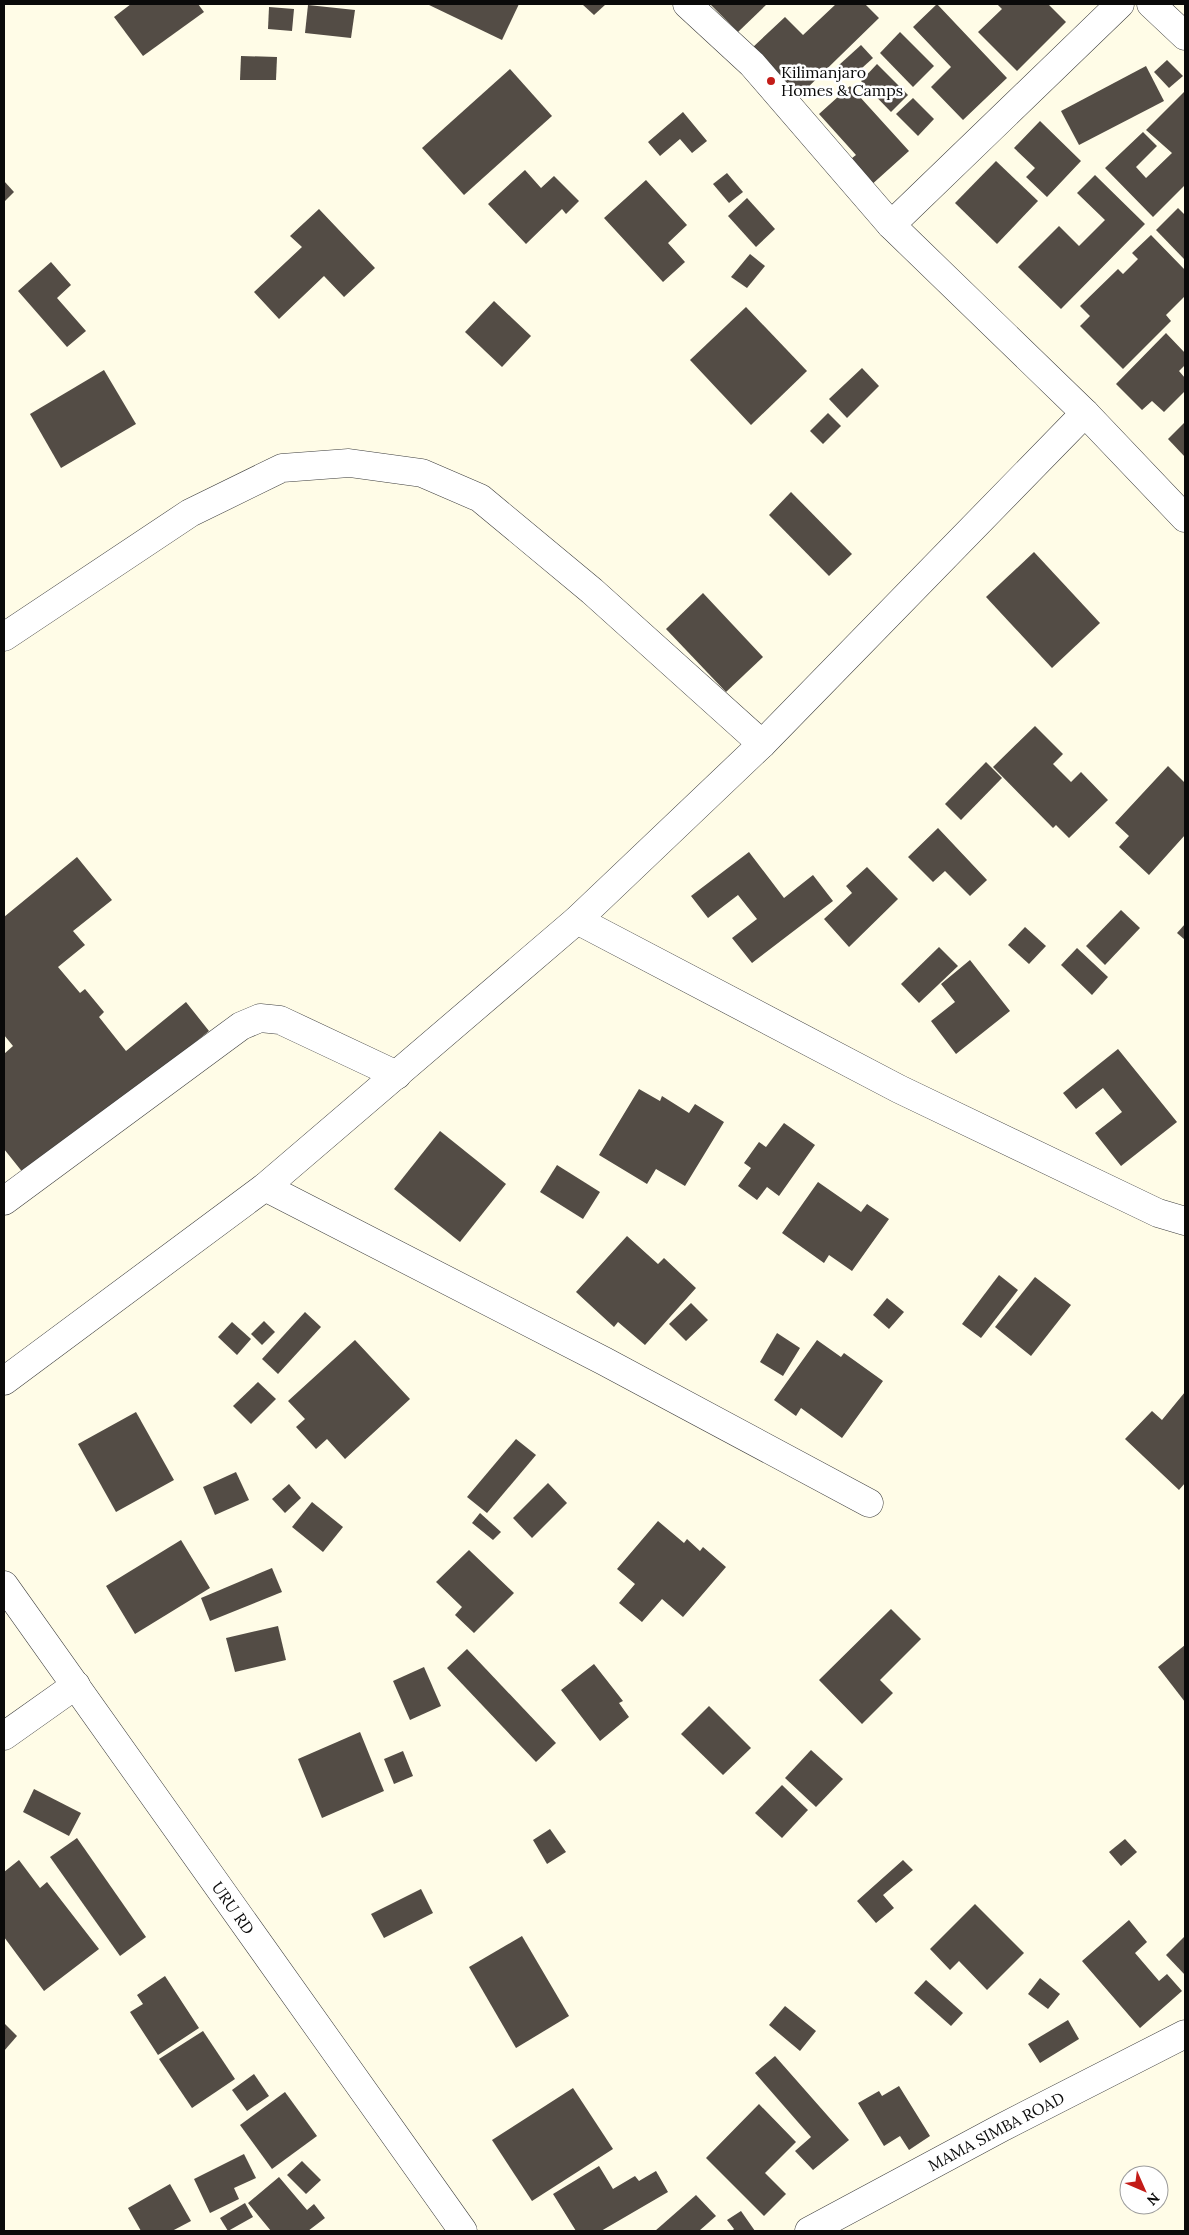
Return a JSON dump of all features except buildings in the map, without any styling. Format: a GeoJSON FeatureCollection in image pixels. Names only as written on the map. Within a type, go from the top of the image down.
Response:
{"type":"FeatureCollection","features":[{"type":"Feature","properties":{"kind":"street"},"geometry":{"type":"LineString","coordinates":[[687,4],[752,64],[891,225],[1085,413],[1185,518]]}},
{"type":"Feature","properties":{"kind":"street"},"geometry":{"type":"LineString","coordinates":[[891,225],[1120,4]]}},
{"type":"Feature","properties":{"kind":"street"},"geometry":{"type":"LineString","coordinates":[[1151,4],[1185,36]]}},
{"type":"Feature","properties":{"kind":"street"},"geometry":{"type":"LineString","coordinates":[[4,1381],[266,1187],[577,920],[762,744],[1085,413]]}},
{"type":"Feature","properties":{"kind":"street"},"geometry":{"type":"LineString","coordinates":[[4,637],[190,513],[282,468],[358,464],[422,474],[480,498],[592,592],[762,744]]}},
{"type":"Feature","properties":{"kind":"street"},"geometry":{"type":"LineString","coordinates":[[577,920],[899,1089],[1158,1213],[1185,1221]]}},
{"type":"Feature","properties":{"kind":"street"},"geometry":{"type":"LineString","coordinates":[[4,1201],[241,1026],[260,1018],[280,1020],[397,1075]]}},
{"type":"Feature","properties":{"kind":"street"},"geometry":{"type":"LineString","coordinates":[[266,1187],[612,1366],[869,1503]]}},
{"type":"Feature","properties":{"kind":"street","name":"URU RD"},"geometry":{"type":"LineString","coordinates":[[4,1586],[462,2231]]}},
{"type":"Feature","properties":{"kind":"street"},"geometry":{"type":"LineString","coordinates":[[4,1736],[76,1685]]}},
{"type":"Feature","properties":{"kind":"street","name":"MAMA SIMBA ROAD"},"geometry":{"type":"LineString","coordinates":[[809,2231],[1002,2128],[1185,2034]]}},
{"type":"Feature","properties":{"kind":"place","name":"Kilimanjaro Homes & Camps"},"geometry":{"type":"Point","coordinates":[771,81]}}]}
